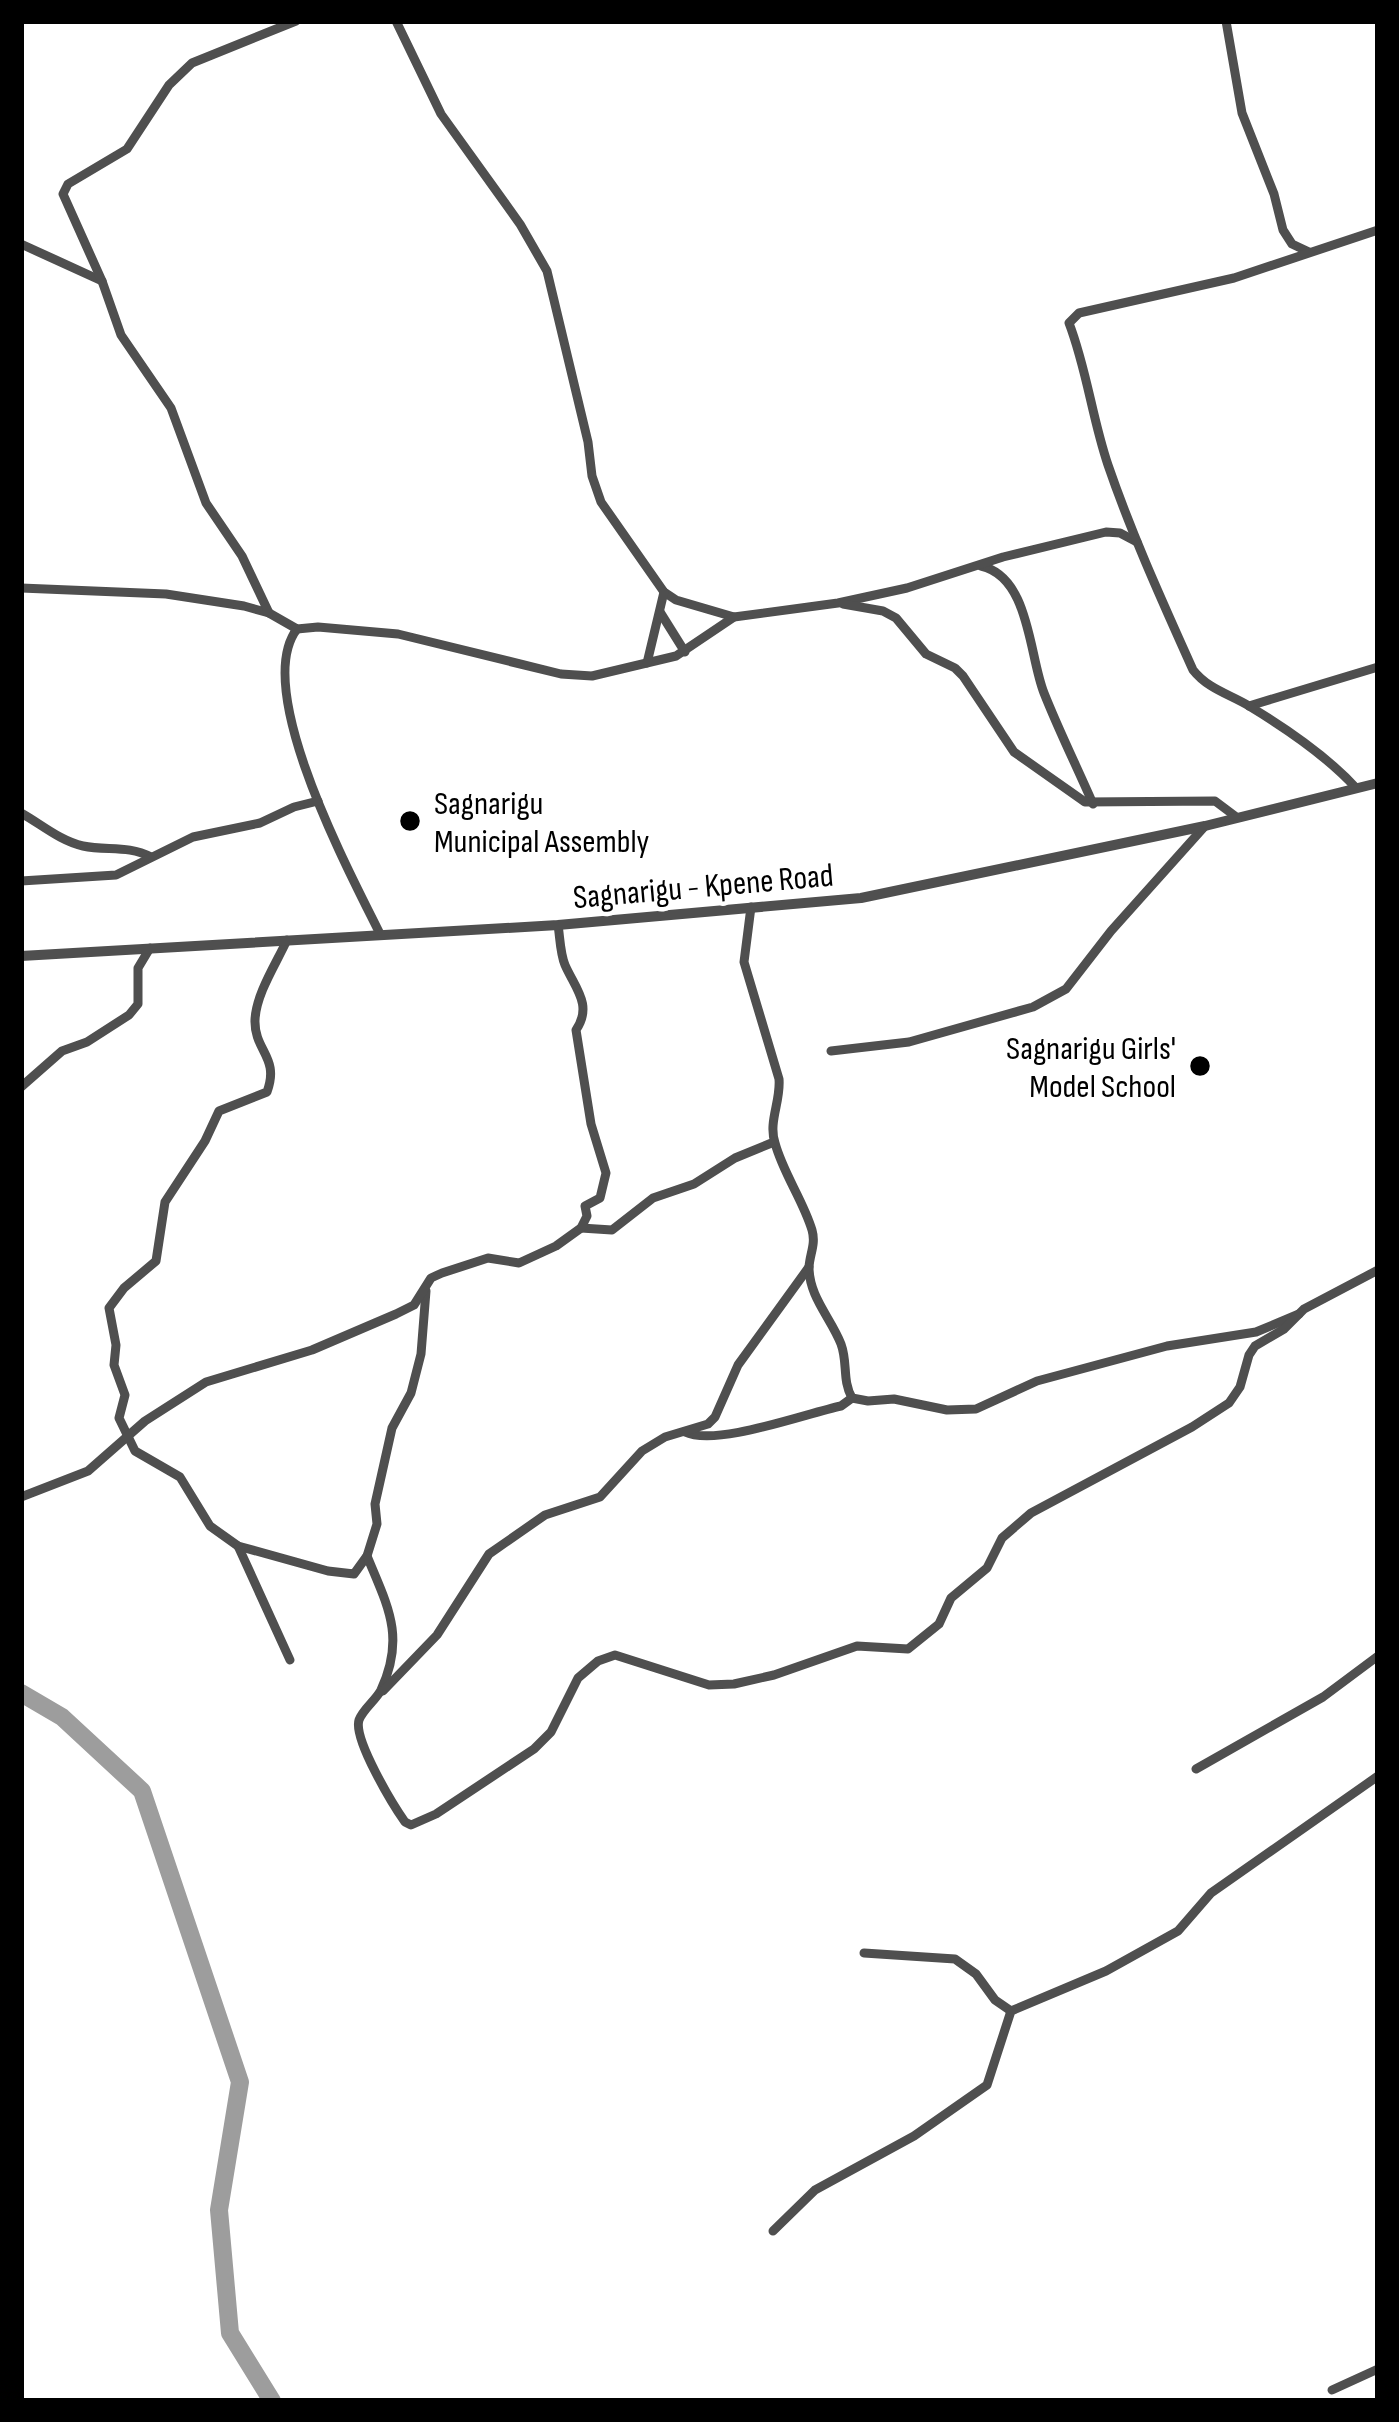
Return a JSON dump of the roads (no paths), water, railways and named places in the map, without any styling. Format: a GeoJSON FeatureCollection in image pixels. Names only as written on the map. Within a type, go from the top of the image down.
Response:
{"type":"FeatureCollection","features":[{"type":"Feature","properties":{"kind":"street"},"geometry":{"type":"LineString","coordinates":[[269,613],[242,556],[198,488],[171,408],[121,335],[102,280],[64,203],[68,184],[127,149],[169,85],[192,63],[296,21]]}},
{"type":"Feature","properties":{"kind":"street"},"geometry":{"type":"LineString","coordinates":[[396,21],[441,114],[520,224],[547,272],[592,476],[617,529],[676,601],[734,617],[907,588],[1106,532],[1137,542]]}},
{"type":"Feature","properties":{"kind":"street"},"geometry":{"type":"LineString","coordinates":[[1226,21],[1242,113],[1274,194],[1282,230],[1292,244],[1309,252]]}},
{"type":"Feature","properties":{"kind":"street"},"geometry":{"type":"LineString","coordinates":[[1356,788],[1321,756],[1249,706],[1207,685],[1193,670],[1107,462],[1086,368],[1069,323],[1072,317],[1234,278],[1378,230]]}},
{"type":"Feature","properties":{"kind":"street"},"geometry":{"type":"LineString","coordinates":[[21,244],[102,280]]}},
{"type":"Feature","properties":{"kind":"street"},"geometry":{"type":"LineString","coordinates":[[979,565],[998,572],[1023,611],[1040,682],[1093,804]]}},
{"type":"Feature","properties":{"kind":"street"},"geometry":{"type":"LineString","coordinates":[[21,588],[166,593],[269,613],[297,629],[398,634],[561,674],[592,676],[686,652],[734,617]]}},
{"type":"Feature","properties":{"kind":"street"},"geometry":{"type":"LineString","coordinates":[[647,663],[664,592]]}},
{"type":"Feature","properties":{"kind":"street"},"geometry":{"type":"LineString","coordinates":[[838,603],[896,618],[926,654],[963,676],[1014,752],[1093,804],[1215,801],[1235,816]]}},
{"type":"Feature","properties":{"kind":"street"},"geometry":{"type":"LineString","coordinates":[[660,612],[686,652]]}},
{"type":"Feature","properties":{"kind":"street"},"geometry":{"type":"LineString","coordinates":[[297,629],[288,640],[288,698],[300,751],[380,934]]}},
{"type":"Feature","properties":{"kind":"street"},"geometry":{"type":"LineString","coordinates":[[1249,706],[1378,667]]}},
{"type":"Feature","properties":{"kind":"street","name":"Sagnarigu - Kpene Road"},"geometry":{"type":"LineString","coordinates":[[21,956],[558,925],[861,898],[1205,826],[1378,783]]}},
{"type":"Feature","properties":{"kind":"street"},"geometry":{"type":"LineString","coordinates":[[21,881],[116,874],[193,837],[260,823],[294,806],[318,801]]}},
{"type":"Feature","properties":{"kind":"street"},"geometry":{"type":"LineString","coordinates":[[21,813],[84,847],[137,850],[151,857]]}},
{"type":"Feature","properties":{"kind":"street"},"geometry":{"type":"LineString","coordinates":[[831,1051],[909,1042],[1033,1007],[1066,988],[1205,826]]}},
{"type":"Feature","properties":{"kind":"street"},"geometry":{"type":"LineString","coordinates":[[751,907],[744,962],[779,1079],[774,1142],[813,1234],[809,1267],[816,1302],[840,1340],[847,1364],[844,1384],[852,1398]]}},
{"type":"Feature","properties":{"kind":"street"},"geometry":{"type":"LineString","coordinates":[[287,940],[255,1018],[257,1035],[272,1066],[267,1092],[219,1111],[164,1202],[156,1261],[109,1308],[115,1365],[125,1395],[119,1418],[135,1451],[180,1478],[210,1526],[238,1546],[354,1574],[367,1556],[377,1524],[377,1492],[392,1428],[411,1393],[421,1354],[431,1278],[488,1258],[519,1263],[556,1246],[581,1228],[587,1216],[585,1206],[600,1198],[605,1185],[606,1162],[591,1124],[576,1030],[584,1018],[581,994],[566,965],[558,925]]}},
{"type":"Feature","properties":{"kind":"street"},"geometry":{"type":"LineString","coordinates":[[21,1087],[62,1051],[129,1016],[138,1004],[137,968],[150,948]]}},
{"type":"Feature","properties":{"kind":"street"},"geometry":{"type":"LineString","coordinates":[[581,1228],[612,1230],[653,1198],[694,1184],[735,1158],[774,1142]]}},
{"type":"Feature","properties":{"kind":"street"},"geometry":{"type":"LineString","coordinates":[[809,1267],[738,1365],[716,1417],[642,1451],[600,1497],[563,1506],[500,1544],[437,1635],[359,1718],[359,1730],[383,1787],[405,1822],[411,1825],[436,1814],[534,1749],[551,1732],[578,1678],[598,1661],[615,1655],[709,1685],[774,1675],[857,1646],[908,1649],[939,1624],[950,1598],[987,1568],[1014,1527],[1228,1403],[1240,1387],[1256,1346],[1299,1314]]}},
{"type":"Feature","properties":{"kind":"street"},"geometry":{"type":"LineString","coordinates":[[685,1432],[699,1439],[759,1427],[841,1406],[852,1398],[976,1409],[1037,1381],[1166,1346],[1256,1332],[1378,1270]]}},
{"type":"Feature","properties":{"kind":"street"},"geometry":{"type":"LineString","coordinates":[[21,1497],[88,1471],[184,1393],[312,1349],[414,1305],[426,1291]]}},
{"type":"Feature","properties":{"kind":"street"},"geometry":{"type":"LineString","coordinates":[[238,1546],[290,1660]]}},
{"type":"Feature","properties":{"kind":"street"},"geometry":{"type":"LineString","coordinates":[[367,1556],[388,1604],[395,1635],[378,1696]]}},
{"type":"Feature","properties":{"kind":"street"},"geometry":{"type":"LineString","coordinates":[[1196,1769],[1323,1697],[1378,1656]]}},
{"type":"Feature","properties":{"kind":"street"},"geometry":{"type":"LineString","coordinates":[[773,2231],[815,2190],[914,2136],[987,2085],[1011,2011],[1106,1971],[1178,1931],[1211,1893],[1378,1776]]}},
{"type":"Feature","properties":{"kind":"street"},"geometry":{"type":"LineString","coordinates":[[864,1953],[955,1960],[976,1974],[995,2000],[1011,2011]]}},
{"type":"Feature","properties":{"kind":"street"},"geometry":{"type":"LineString","coordinates":[[1332,2390],[1378,2368]]}},
{"type":"Feature","properties":{"kind":"waterway"},"geometry":{"type":"LineString","coordinates":[[21,1693],[62,1717],[142,1791],[240,2082],[219,2210],[230,2333],[272,2401]]}},
{"type":"Feature","properties":{"kind":"place","name":"Sagnarigu Municipal Assembly"},"geometry":{"type":"Point","coordinates":[410,821]}},
{"type":"Feature","properties":{"kind":"place","name":"Sagnarigu Girls' Model School"},"geometry":{"type":"Point","coordinates":[1200,1066]}}]}
